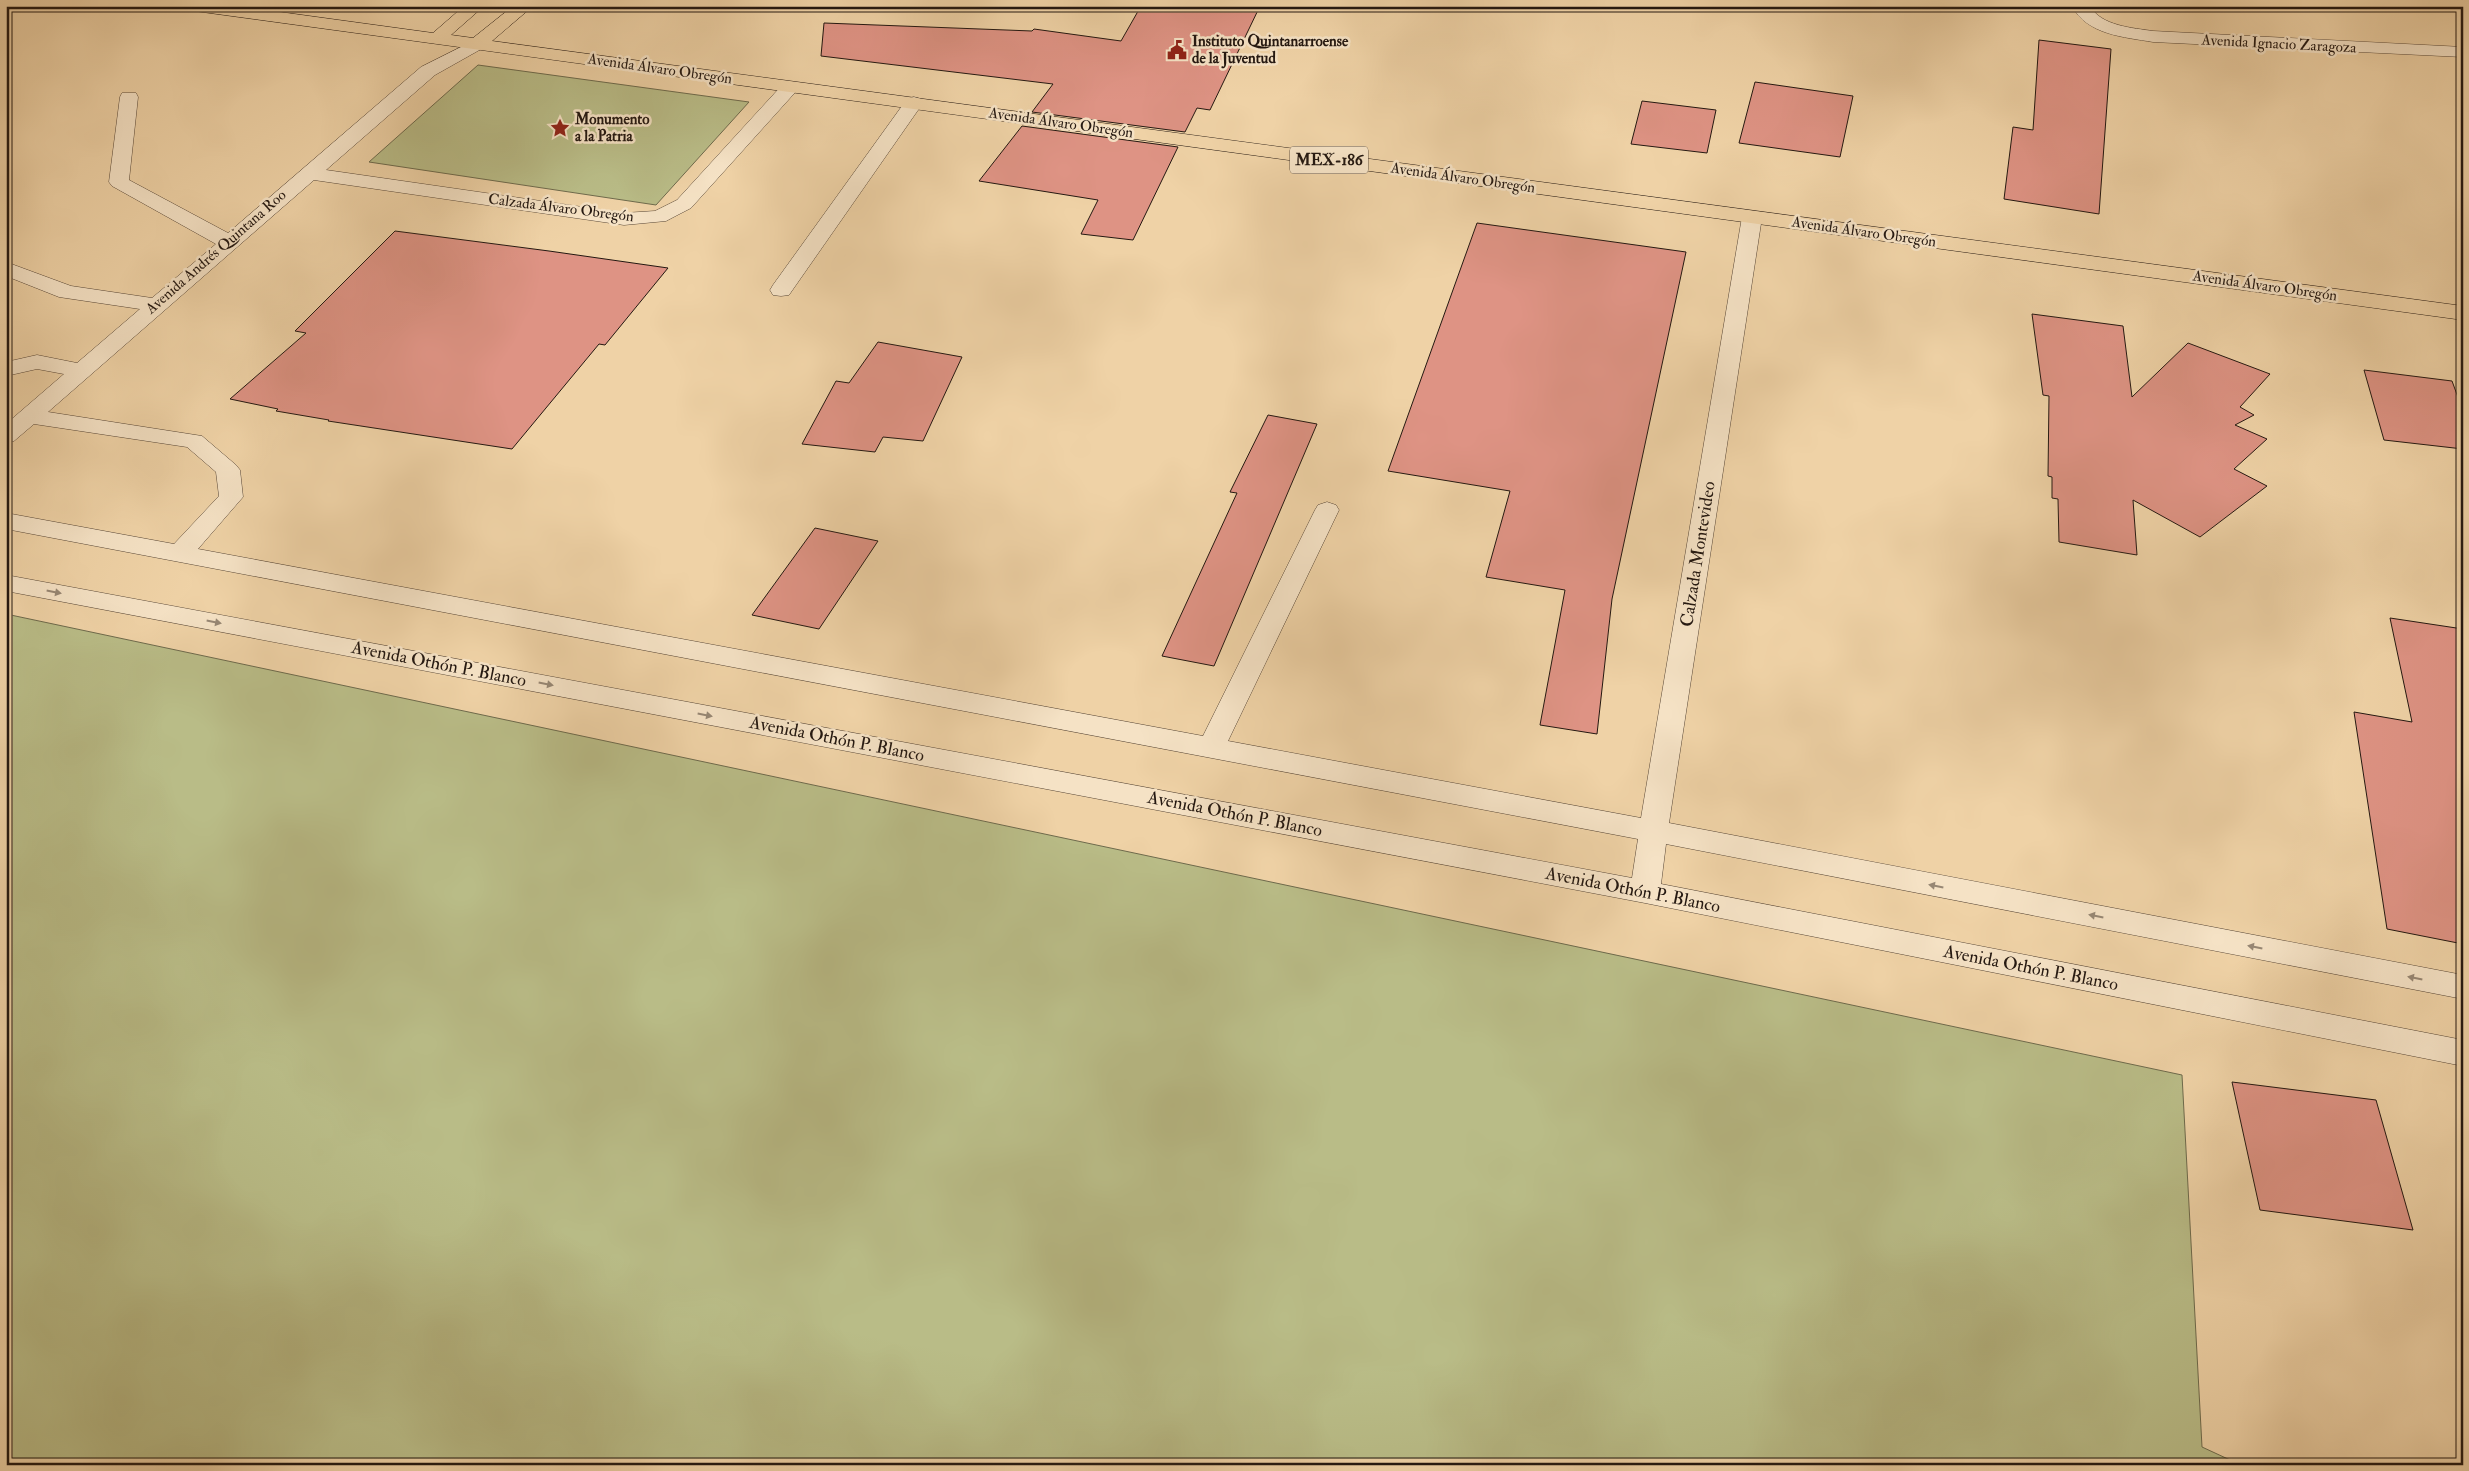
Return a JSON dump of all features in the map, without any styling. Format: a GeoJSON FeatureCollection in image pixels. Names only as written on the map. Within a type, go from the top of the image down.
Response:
{"type":"FeatureCollection","features":[{"type":"Feature","properties":{"kind":"main road","name":"Avenida Álvaro Obregón"},"geometry":{"type":"LineString","coordinates":[[195,6],[2463,313]]}},
{"type":"Feature","properties":{"kind":"main road"},"geometry":{"type":"LineString","coordinates":[[436,39],[475,6]]}},
{"type":"Feature","properties":{"kind":"main road","name":"Avenida Andrés Quintana Roo"},"geometry":{"type":"LineString","coordinates":[[477,44],[524,6]]}},
{"type":"Feature","properties":{"kind":"street","name":"Avenida Ignacio Zaragoza"},"geometry":{"type":"LineString","coordinates":[[2081,6],[2082,10],[2098,24],[2130,33],[2176,39],[2463,52]]}},
{"type":"Feature","properties":{"kind":"street"},"geometry":{"type":"LineString","coordinates":[[428,71],[436,39]]}},
{"type":"Feature","properties":{"kind":"street","name":"Avenida Andrés Quintana Roo"},"geometry":{"type":"LineString","coordinates":[[6,436],[155,305],[428,71],[477,44]]}},
{"type":"Feature","properties":{"kind":"street","name":"Calzada Álvaro Obregón"},"geometry":{"type":"LineString","coordinates":[[308,173],[624,219],[659,217],[684,204],[791,87]]}},
{"type":"Feature","properties":{"kind":"street"},"geometry":{"type":"LineString","coordinates":[[129,97],[119,182],[228,242]]}},
{"type":"Feature","properties":{"kind":"street"},"geometry":{"type":"LineString","coordinates":[[781,290],[914,103]]}},
{"type":"Feature","properties":{"kind":"street","name":"Calzada Montevideo"},"geometry":{"type":"LineString","coordinates":[[1645,892],[1653,831],[1752,217]]}},
{"type":"Feature","properties":{"kind":"street"},"geometry":{"type":"LineString","coordinates":[[6,268],[67,292],[155,305]]}},
{"type":"Feature","properties":{"kind":"street"},"geometry":{"type":"LineString","coordinates":[[6,369],[37,362],[81,370]]}},
{"type":"Feature","properties":{"kind":"street"},"geometry":{"type":"LineString","coordinates":[[29,416],[194,442],[228,470],[231,496],[178,554]]}},
{"type":"Feature","properties":{"kind":"street"},"geometry":{"type":"LineString","coordinates":[[1211,748],[1327,510]]}},
{"type":"Feature","properties":{"kind":"street"},"geometry":{"type":"LineString","coordinates":[[6,521],[1653,831],[2463,987]]}},
{"type":"Feature","properties":{"kind":"street","name":"Avenida Othón P. Blanco"},"geometry":{"type":"LineString","coordinates":[[6,583],[1645,892],[2463,1053]]}},
{"type":"Feature","properties":{"kind":"green space"},"geometry":{"type":"Polygon","coordinates":[[[478,65],[749,102],[656,205],[369,162],[478,65]]]}},
{"type":"Feature","properties":{"kind":"green space"},"geometry":{"type":"Polygon","coordinates":[[[6,614],[2182,1075],[2202,1447],[2241,1465],[6,1465],[6,614]]]}},
{"type":"Feature","properties":{"kind":"building"},"geometry":{"type":"Polygon","coordinates":[[[1141,6],[1260,6],[1210,110],[1197,108],[1185,132],[1032,112],[1053,84],[821,56],[824,23],[1032,31],[1034,29],[1121,41],[1141,6]]]}},
{"type":"Feature","properties":{"kind":"building"},"geometry":{"type":"Polygon","coordinates":[[[2039,40],[2111,49],[2099,214],[2004,199],[2013,127],[2033,130],[2039,40]]]}},
{"type":"Feature","properties":{"kind":"building"},"geometry":{"type":"Polygon","coordinates":[[[1755,82],[1853,96],[1840,157],[1739,143],[1755,82]]]}},
{"type":"Feature","properties":{"kind":"building"},"geometry":{"type":"Polygon","coordinates":[[[1642,101],[1716,110],[1707,153],[1631,144],[1642,101]]]}},
{"type":"Feature","properties":{"kind":"building"},"geometry":{"type":"Polygon","coordinates":[[[1022,126],[1178,147],[1133,240],[1081,234],[1098,200],[979,181],[1022,126]]]}},
{"type":"Feature","properties":{"kind":"building"},"geometry":{"type":"Polygon","coordinates":[[[1477,223],[1686,252],[1612,599],[1597,734],[1540,725],[1565,590],[1486,577],[1510,491],[1388,471],[1477,223]]]}},
{"type":"Feature","properties":{"kind":"building"},"geometry":{"type":"Polygon","coordinates":[[[395,231],[668,268],[605,345],[599,344],[512,449],[328,421],[276,411],[278,409],[230,399],[306,333],[295,331],[395,231]]]}},
{"type":"Feature","properties":{"kind":"building"},"geometry":{"type":"Polygon","coordinates":[[[2032,314],[2123,326],[2132,397],[2188,343],[2270,374],[2240,407],[2254,415],[2235,425],[2267,439],[2234,469],[2267,486],[2200,537],[2133,500],[2137,555],[2059,542],[2058,499],[2052,498],[2052,477],[2048,476],[2049,396],[2043,395],[2032,314]]]}},
{"type":"Feature","properties":{"kind":"building"},"geometry":{"type":"Polygon","coordinates":[[[878,342],[962,357],[923,441],[883,437],[875,452],[802,444],[836,381],[849,383],[878,342]]]}},
{"type":"Feature","properties":{"kind":"building"},"geometry":{"type":"Polygon","coordinates":[[[2364,370],[2452,381],[2463,411],[2463,449],[2384,440],[2364,370]]]}},
{"type":"Feature","properties":{"kind":"building"},"geometry":{"type":"Polygon","coordinates":[[[1268,415],[1317,424],[1214,666],[1162,656],[1237,493],[1230,492],[1268,415]]]}},
{"type":"Feature","properties":{"kind":"building"},"geometry":{"type":"Polygon","coordinates":[[[815,528],[878,541],[819,629],[752,615],[815,528]]]}},
{"type":"Feature","properties":{"kind":"building"},"geometry":{"type":"Polygon","coordinates":[[[2390,618],[2463,629],[2463,944],[2387,929],[2354,712],[2412,722],[2390,618]]]}},
{"type":"Feature","properties":{"kind":"building"},"geometry":{"type":"Polygon","coordinates":[[[2232,1082],[2376,1100],[2413,1230],[2260,1210],[2232,1082]]]}},
{"type":"Feature","properties":{"kind":"place","name":"Instituto Quintanarroense de la Juventud"},"geometry":{"type":"Point","coordinates":[1177,50]}},
{"type":"Feature","properties":{"kind":"place","name":"Monumento a la Patria"},"geometry":{"type":"Point","coordinates":[560,128]}}]}
